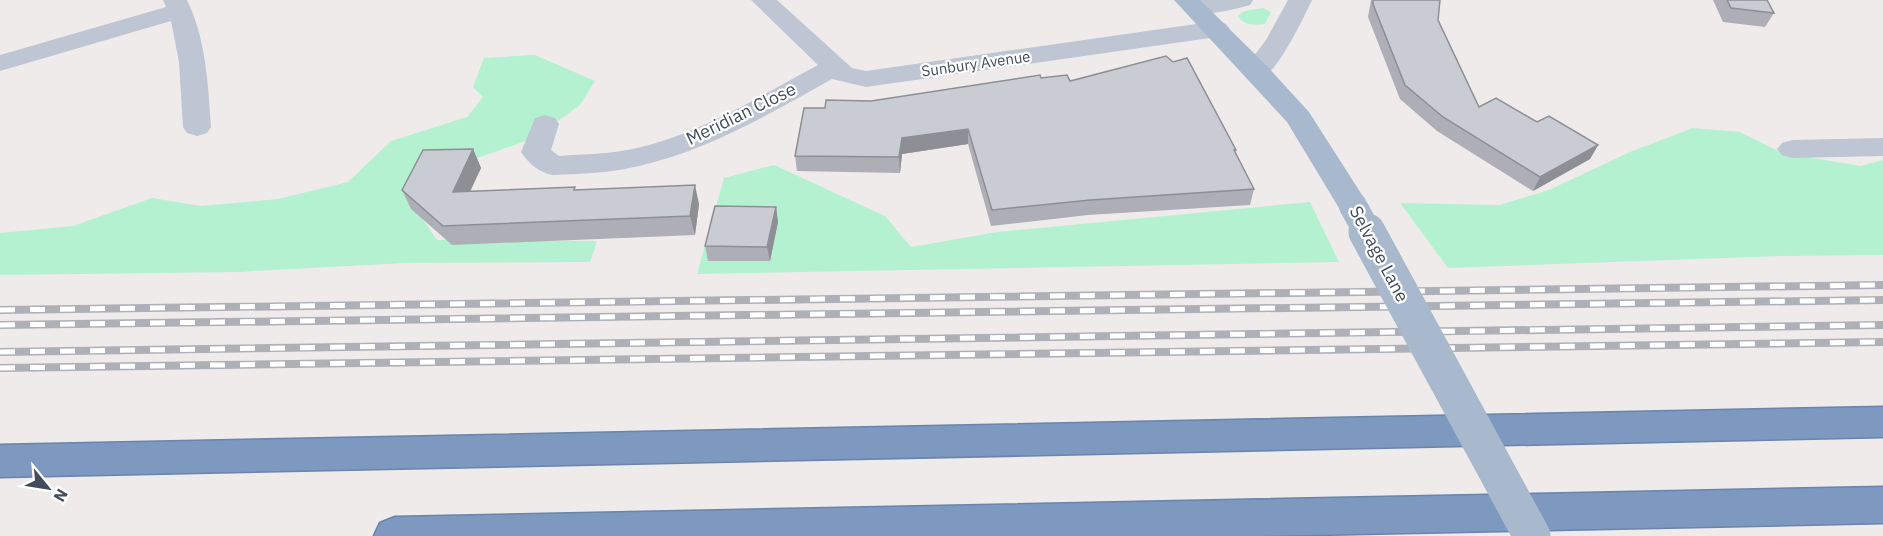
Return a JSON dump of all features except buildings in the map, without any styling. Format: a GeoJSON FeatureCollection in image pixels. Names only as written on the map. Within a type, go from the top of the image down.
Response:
{"type":"FeatureCollection","features":[{"type":"Feature","properties":{"kind":"highway"},"geometry":{"type":"LineString","coordinates":[[0,461],[1883,422]]}},
{"type":"Feature","properties":{"kind":"highway"},"geometry":{"type":"LineString","coordinates":[[395,536],[1883,505]]}},
{"type":"Feature","properties":{"kind":"main road","name":"Selvage Lane"},"geometry":{"type":"LineString","coordinates":[[1191,4],[1299,118],[1353,206],[1532,536]]}},
{"type":"Feature","properties":{"kind":"street","name":"Sunbury Avenue"},"geometry":{"type":"LineString","coordinates":[[763,0],[843,74],[866,79],[1217,29]]}},
{"type":"Feature","properties":{"kind":"street"},"geometry":{"type":"LineString","coordinates":[[1191,4],[1241,0]]}},
{"type":"Feature","properties":{"kind":"street"},"geometry":{"type":"LineString","coordinates":[[1256,70],[1278,42],[1300,0]]}},
{"type":"Feature","properties":{"kind":"street"},"geometry":{"type":"LineString","coordinates":[[0,63],[178,5],[192,63],[196,127]]}},
{"type":"Feature","properties":{"kind":"street","name":"Meridian Close"},"geometry":{"type":"LineString","coordinates":[[545,124],[536,152],[552,166],[639,157],[727,125],[834,67]]}},
{"type":"Feature","properties":{"kind":"street"},"geometry":{"type":"LineString","coordinates":[[1792,149],[1883,147]]}},
{"type":"Feature","properties":{"kind":"green space"},"geometry":{"type":"Polygon","coordinates":[[[1263,8],[1271,12],[1265,24],[1247,23],[1238,16],[1244,11],[1263,8]]]}},
{"type":"Feature","properties":{"kind":"green space"},"geometry":{"type":"Polygon","coordinates":[[[535,55],[595,81],[580,105],[534,138],[452,167],[413,205],[437,240],[597,241],[590,262],[406,263],[237,272],[0,275],[0,233],[73,226],[152,198],[201,206],[278,199],[348,182],[391,141],[467,117],[483,97],[473,87],[484,58],[535,55]]]}},
{"type":"Feature","properties":{"kind":"green space"},"geometry":{"type":"Polygon","coordinates":[[[1693,128],[1740,132],[1782,153],[1861,166],[1883,160],[1883,255],[1783,256],[1448,268],[1400,203],[1499,205],[1549,190],[1630,152],[1693,128]]]}},
{"type":"Feature","properties":{"kind":"green space"},"geometry":{"type":"Polygon","coordinates":[[[774,165],[885,216],[911,247],[997,232],[1310,202],[1339,262],[697,274],[724,178],[774,165]]]}},
{"type":"Feature","properties":{"kind":"railway"},"geometry":{"type":"LineString","coordinates":[[0,310],[1883,285]]}},
{"type":"Feature","properties":{"kind":"railway"},"geometry":{"type":"LineString","coordinates":[[0,325],[1883,300]]}},
{"type":"Feature","properties":{"kind":"railway"},"geometry":{"type":"LineString","coordinates":[[0,352],[1883,325]]}},
{"type":"Feature","properties":{"kind":"railway"},"geometry":{"type":"LineString","coordinates":[[0,368],[1883,342]]}}]}
